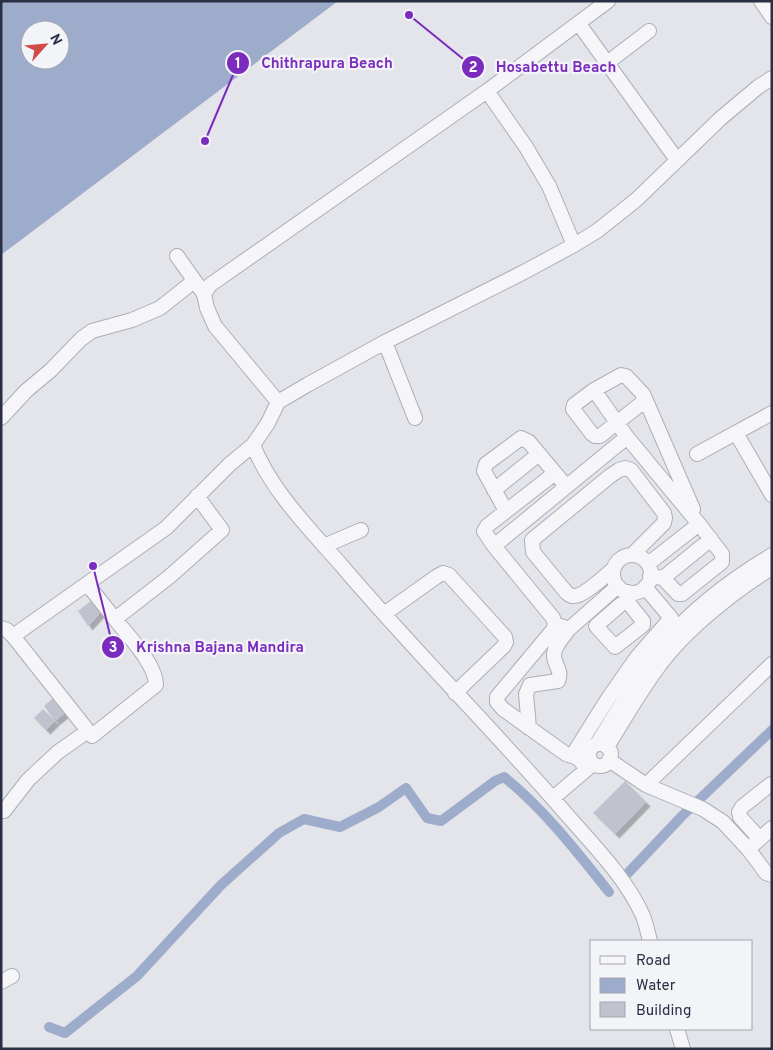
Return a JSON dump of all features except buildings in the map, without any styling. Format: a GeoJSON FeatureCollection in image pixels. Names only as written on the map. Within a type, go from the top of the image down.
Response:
{"type":"FeatureCollection","features":[{"type":"Feature","properties":{"kind":"street"},"geometry":{"type":"LineString","coordinates":[[204,294],[210,285],[487,91],[608,1]]}},
{"type":"Feature","properties":{"kind":"street"},"geometry":{"type":"LineString","coordinates":[[761,1],[772,17]]}},
{"type":"Feature","properties":{"kind":"street"},"geometry":{"type":"LineString","coordinates":[[579,24],[677,160]]}},
{"type":"Feature","properties":{"kind":"street"},"geometry":{"type":"LineString","coordinates":[[607,63],[649,31]]}},
{"type":"Feature","properties":{"kind":"street"},"geometry":{"type":"LineString","coordinates":[[87,584],[152,667],[156,678],[156,685],[92,736],[7,632],[87,584],[166,528],[230,464],[253,445],[268,423],[278,402],[307,384],[385,342],[574,246],[597,231],[636,200],[721,118],[758,87],[772,78]]}},
{"type":"Feature","properties":{"kind":"street"},"geometry":{"type":"LineString","coordinates":[[487,91],[526,147],[549,186],[574,246]]}},
{"type":"Feature","properties":{"kind":"street"},"geometry":{"type":"LineString","coordinates":[[177,256],[204,294],[207,308],[215,326],[278,402]]}},
{"type":"Feature","properties":{"kind":"street"},"geometry":{"type":"LineString","coordinates":[[1,418],[26,391],[92,331],[132,320],[160,308],[194,281]]}},
{"type":"Feature","properties":{"kind":"street"},"geometry":{"type":"LineString","coordinates":[[385,342],[415,418]]}},
{"type":"Feature","properties":{"kind":"street"},"geometry":{"type":"LineString","coordinates":[[644,396],[642,403],[600,436],[595,436],[573,409],[574,405],[594,390],[621,375],[626,376],[644,396],[699,524]]}},
{"type":"Feature","properties":{"kind":"street"},"geometry":{"type":"LineString","coordinates":[[594,390],[628,437],[722,554],[722,562],[682,594],[678,594],[651,576]]}},
{"type":"Feature","properties":{"kind":"street"},"geometry":{"type":"LineString","coordinates":[[697,454],[772,413]]}},
{"type":"Feature","properties":{"kind":"street"},"geometry":{"type":"LineString","coordinates":[[736,433],[772,495]]}},
{"type":"Feature","properties":{"kind":"street"},"geometry":{"type":"LineString","coordinates":[[494,546],[581,473],[628,437]]}},
{"type":"Feature","properties":{"kind":"street"},"geometry":{"type":"LineString","coordinates":[[506,511],[484,471],[486,464],[521,438],[529,442],[566,486]]}},
{"type":"Feature","properties":{"kind":"street"},"geometry":{"type":"LineString","coordinates":[[253,445],[260,463],[274,486],[324,546],[455,693],[553,798],[609,864],[629,891],[643,916],[650,940]]}},
{"type":"Feature","properties":{"kind":"street"},"geometry":{"type":"LineString","coordinates":[[494,490],[539,454]]}},
{"type":"Feature","properties":{"kind":"street"},"geometry":{"type":"LineString","coordinates":[[625,468],[630,470],[640,482],[664,513],[664,524],[632,555],[620,559],[613,569],[587,590],[577,596],[572,596],[566,592],[533,552],[532,540],[593,488],[619,470],[625,468]]}},
{"type":"Feature","properties":{"kind":"street"},"geometry":{"type":"LineString","coordinates":[[640,482],[654,470]]}},
{"type":"Feature","properties":{"kind":"street"},"geometry":{"type":"LineString","coordinates":[[555,473],[487,526],[484,531],[553,618],[555,624],[553,630],[496,697],[496,702],[529,728],[569,755],[578,758],[587,769]]}},
{"type":"Feature","properties":{"kind":"street"},"geometry":{"type":"LineString","coordinates":[[581,473],[593,488]]}},
{"type":"Feature","properties":{"kind":"street"},"geometry":{"type":"LineString","coordinates":[[115,620],[169,577],[222,530],[197,496]]}},
{"type":"Feature","properties":{"kind":"street"},"geometry":{"type":"LineString","coordinates":[[547,501],[559,516]]}},
{"type":"Feature","properties":{"kind":"street"},"geometry":{"type":"LineString","coordinates":[[529,728],[526,694],[528,689],[530,685],[535,683],[558,681],[560,672],[554,656],[554,650],[569,629],[586,615],[624,593],[634,592],[699,524]]}},
{"type":"Feature","properties":{"kind":"street"},"geometry":{"type":"LineString","coordinates":[[324,546],[362,530]]}},
{"type":"Feature","properties":{"kind":"street"},"geometry":{"type":"LineString","coordinates":[[651,576],[711,539]]}},
{"type":"Feature","properties":{"kind":"street"},"geometry":{"type":"LineString","coordinates":[[632,555],[644,559],[678,627]]}},
{"type":"Feature","properties":{"kind":"street"},"geometry":{"type":"LineString","coordinates":[[569,755],[631,666],[740,574],[772,555]]}},
{"type":"Feature","properties":{"kind":"street"},"geometry":{"type":"LineString","coordinates":[[553,798],[587,769],[604,765],[605,750],[645,668],[659,648],[678,627],[727,599],[772,568]]}},
{"type":"Feature","properties":{"kind":"street"},"geometry":{"type":"LineString","coordinates":[[613,569],[613,576],[643,621],[643,625],[615,648]]}},
{"type":"Feature","properties":{"kind":"street"},"geometry":{"type":"LineString","coordinates":[[384,614],[444,573],[449,575],[506,637],[504,646],[455,693]]}},
{"type":"Feature","properties":{"kind":"street"},"geometry":{"type":"LineString","coordinates":[[596,626],[620,605],[624,593]]}},
{"type":"Feature","properties":{"kind":"street"},"geometry":{"type":"LineString","coordinates":[[586,615],[631,666]]}},
{"type":"Feature","properties":{"kind":"street"},"geometry":{"type":"LineString","coordinates":[[555,624],[569,629]]}},
{"type":"Feature","properties":{"kind":"street"},"geometry":{"type":"LineString","coordinates":[[646,785],[772,664]]}},
{"type":"Feature","properties":{"kind":"street"},"geometry":{"type":"LineString","coordinates":[[4,811],[28,780],[58,752],[88,732]]}},
{"type":"Feature","properties":{"kind":"street"},"geometry":{"type":"LineString","coordinates":[[587,769],[589,754],[592,748],[605,750],[646,785],[703,809],[723,822],[750,850],[766,873],[772,875]]}},
{"type":"Feature","properties":{"kind":"street"},"geometry":{"type":"LineString","coordinates":[[759,838],[740,817],[739,812],[742,807],[771,784]]}},
{"type":"Feature","properties":{"kind":"street"},"geometry":{"type":"LineString","coordinates":[[750,850],[759,838],[772,828]]}},
{"type":"Feature","properties":{"kind":"street"},"geometry":{"type":"LineString","coordinates":[[677,1030],[683,1049]]}},
{"type":"Feature","properties":{"kind":"water"},"geometry":{"type":"Polygon","coordinates":[[[1,1],[338,1],[1,255],[1,1]]]}},
{"type":"Feature","properties":{"kind":"waterway"},"geometry":{"type":"LineString","coordinates":[[628,873],[682,816],[772,730]]}},
{"type":"Feature","properties":{"kind":"waterway"},"geometry":{"type":"LineString","coordinates":[[49,1027],[65,1033],[137,976],[221,885],[279,833],[304,819],[340,827],[379,807],[406,788],[427,818],[441,821],[495,781],[504,777],[546,817],[609,892]]}},
{"type":"Feature","properties":{"kind":"place","name":"Hosabettu Beach"},"geometry":{"type":"Point","coordinates":[409,15]}},
{"type":"Feature","properties":{"kind":"place","name":"Chithrapura Beach"},"geometry":{"type":"Point","coordinates":[205,141]}},
{"type":"Feature","properties":{"kind":"place","name":"Krishna Bajana Mandira"},"geometry":{"type":"Point","coordinates":[93,566]}}]}
